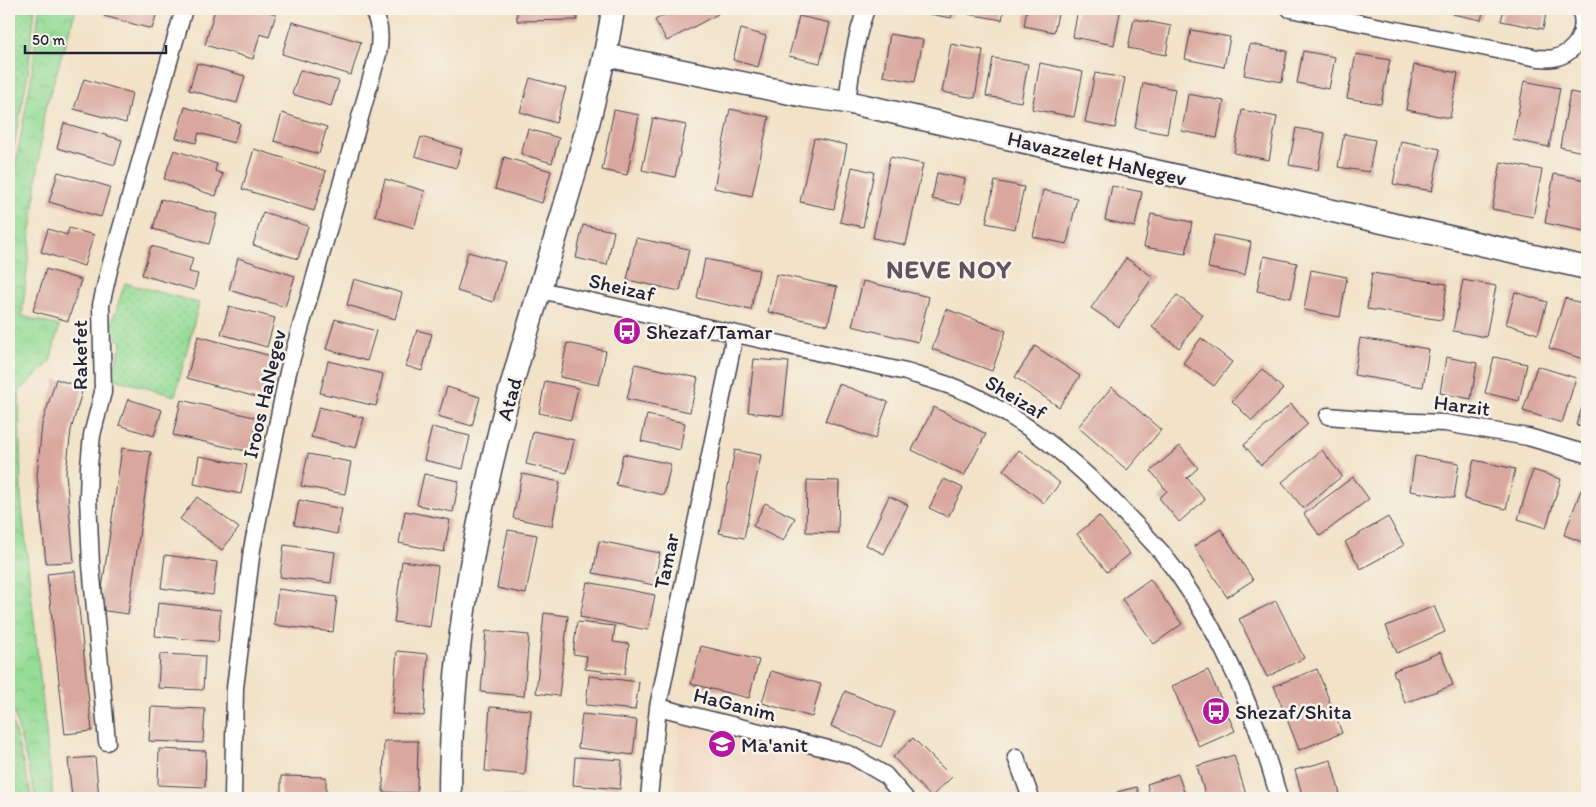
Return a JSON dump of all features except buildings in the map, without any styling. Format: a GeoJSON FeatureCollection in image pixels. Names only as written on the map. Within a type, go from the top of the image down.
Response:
{"type":"FeatureCollection","features":[{"type":"Feature","properties":{"kind":"street","name":"Rakefet"},"geometry":{"type":"LineString","coordinates":[[107,742],[90,565],[88,497],[90,450],[95,420],[103,392],[101,305],[109,270],[184,9]]}},
{"type":"Feature","properties":{"kind":"street","name":"Iroos HaNegev"},"geometry":{"type":"LineString","coordinates":[[232,798],[236,688],[252,549],[288,372],[378,54],[380,25],[372,9]]}},
{"type":"Feature","properties":{"kind":"street","name":"Atad"},"geometry":{"type":"LineString","coordinates":[[450,798],[450,766],[456,676],[470,572],[501,424],[581,150],[605,55],[613,9]]}},
{"type":"Feature","properties":{"kind":"street"},"geometry":{"type":"LineString","coordinates":[[847,102],[852,61],[866,9]]}},
{"type":"Feature","properties":{"kind":"street"},"geometry":{"type":"LineString","coordinates":[[1290,9],[1538,58],[1554,58],[1572,51],[1580,39],[1583,27],[1580,9]]}},
{"type":"Feature","properties":{"kind":"street","name":"Havazzelet HaNegev"},"geometry":{"type":"LineString","coordinates":[[605,55],[805,96],[847,102],[1587,268]]}},
{"type":"Feature","properties":{"kind":"street","name":"Sheizaf"},"geometry":{"type":"LineString","coordinates":[[540,290],[906,372],[944,384],[983,400],[1022,422],[1052,445],[1097,485],[1162,553],[1204,616],[1228,659],[1246,700],[1268,760],[1279,798]]}},
{"type":"Feature","properties":{"kind":"street","name":"Tamar"},"geometry":{"type":"LineString","coordinates":[[649,798],[658,707],[735,334]]}},
{"type":"Feature","properties":{"kind":"street","name":"Harzit"},"geometry":{"type":"LineString","coordinates":[[1328,416],[1386,421],[1445,423],[1528,438],[1587,454]]}},
{"type":"Feature","properties":{"kind":"street","name":"HaGanim"},"geometry":{"type":"LineString","coordinates":[[658,707],[849,754],[885,775],[905,798]]}},
{"type":"Feature","properties":{"kind":"street"},"geometry":{"type":"LineString","coordinates":[[1016,758],[1031,798]]}},
{"type":"Feature","properties":{"kind":"shaded area","name":"Ma'anit"},"geometry":{"type":"Polygon","coordinates":[[[680,723],[851,764],[896,798],[674,798],[680,723]]]}},
{"type":"Feature","properties":{"kind":"green space"},"geometry":{"type":"Polygon","coordinates":[[[9,9],[35,9],[28,73],[9,173],[9,9]]]}},
{"type":"Feature","properties":{"kind":"green space"},"geometry":{"type":"Polygon","coordinates":[[[39,9],[76,9],[44,113],[22,316],[59,326],[50,362],[19,391],[21,499],[53,798],[36,798],[9,693],[9,201],[32,73],[39,9]]]}},
{"type":"Feature","properties":{"kind":"green space"},"geometry":{"type":"Polygon","coordinates":[[[125,283],[199,303],[175,396],[111,378],[122,342],[108,334],[125,283]]]}},
{"type":"Feature","properties":{"kind":"green space"},"geometry":{"type":"Polygon","coordinates":[[[9,710],[31,793],[32,798],[9,798],[9,710]]]}},
{"type":"Feature","properties":{"kind":"place","name":"Shezaf/Tamar"},"geometry":{"type":"Point","coordinates":[627,331]}},
{"type":"Feature","properties":{"kind":"place","name":"Shezaf/Shita"},"geometry":{"type":"Point","coordinates":[1216,711]}},
{"type":"Feature","properties":{"kind":"place","name":"Ma'anit"},"geometry":{"type":"Point","coordinates":[722,744]}},
{"type":"Feature","properties":{"kind":"district","name":"NEVE NOY"},"geometry":{"type":"Point","coordinates":[949,269]}}]}
